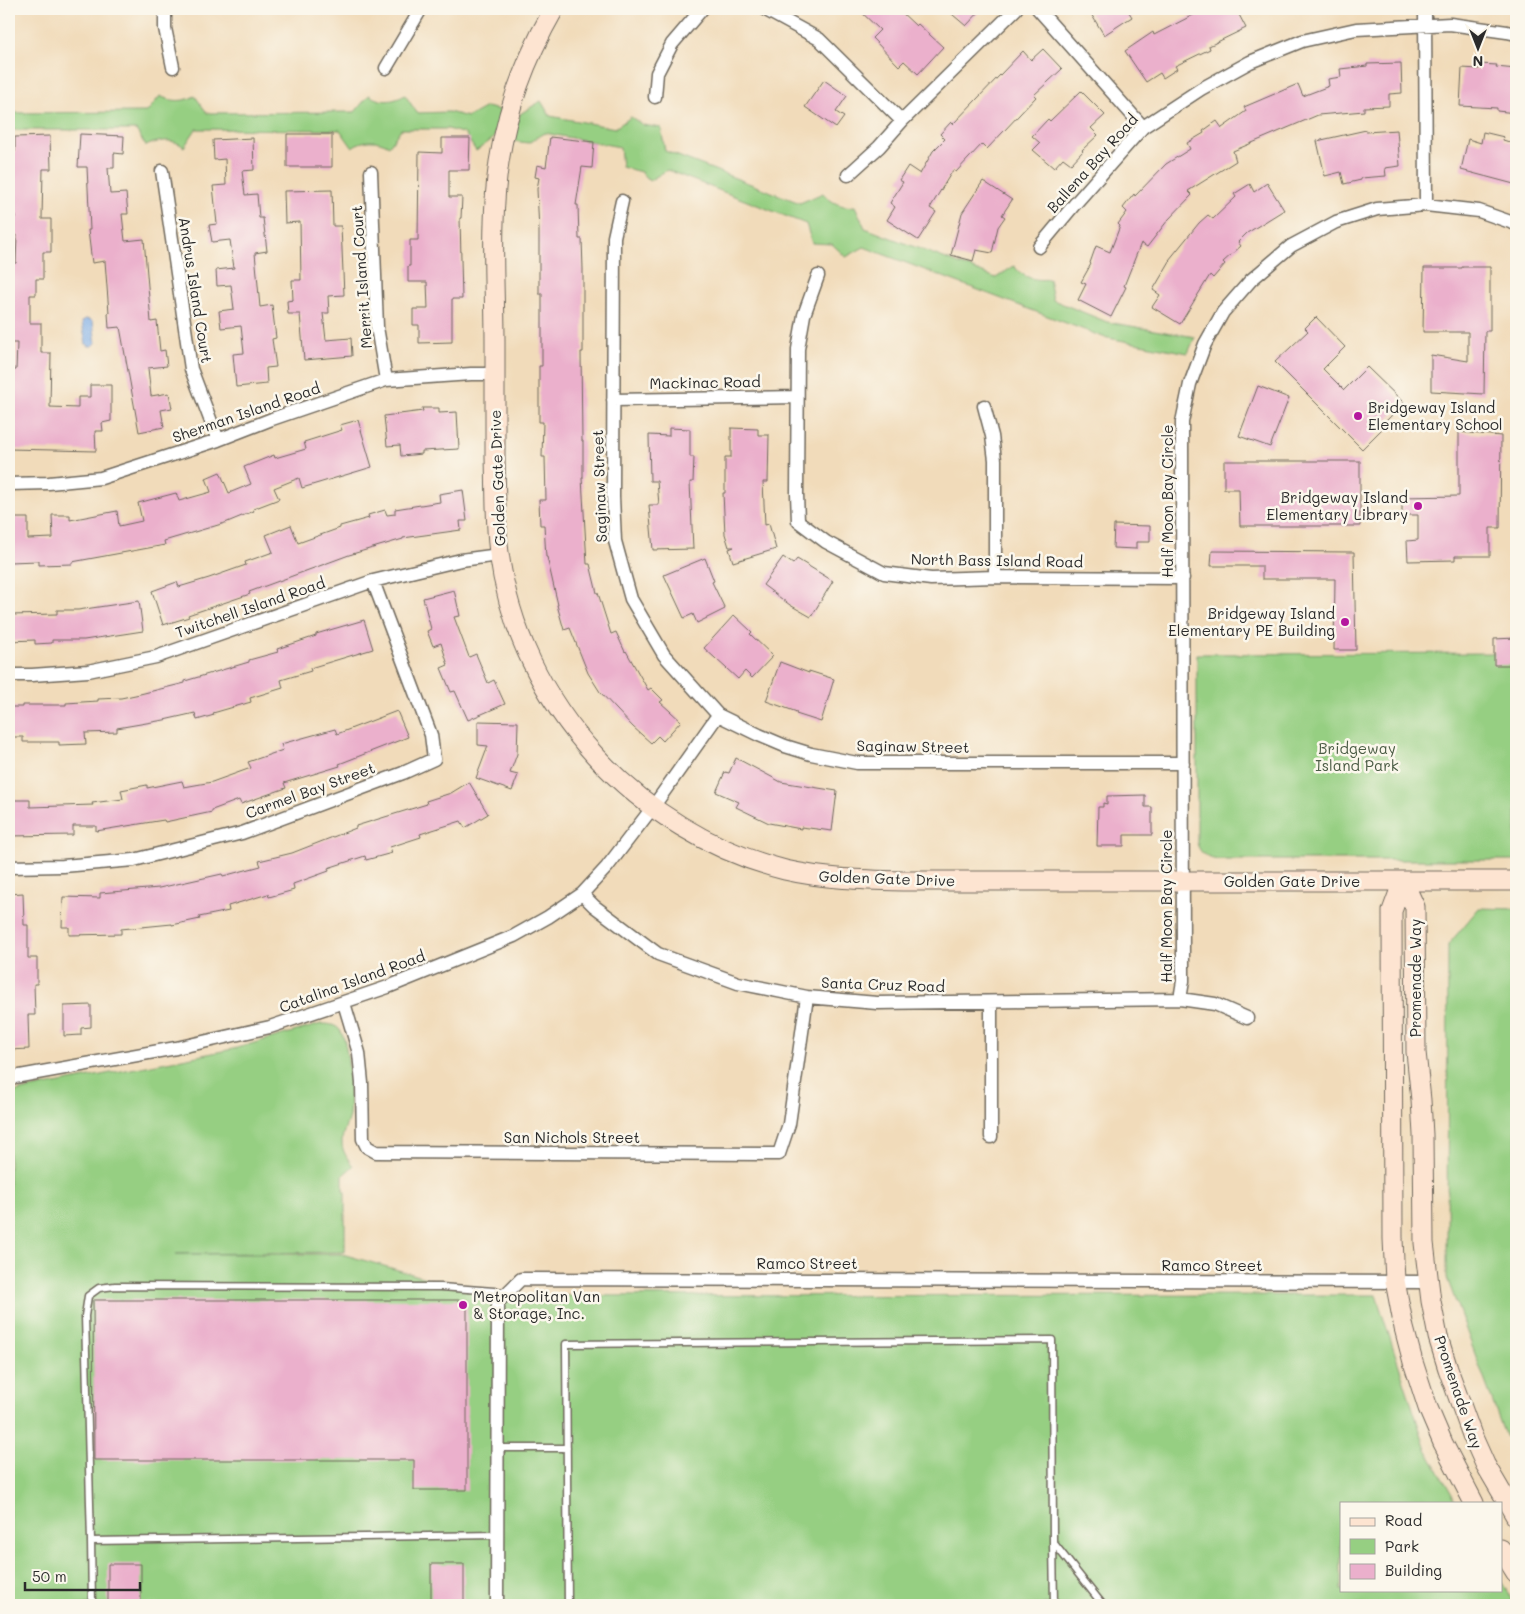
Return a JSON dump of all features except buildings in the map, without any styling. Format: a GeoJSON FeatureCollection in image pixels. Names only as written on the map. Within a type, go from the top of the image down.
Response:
{"type":"FeatureCollection","features":[{"type":"Feature","properties":{"kind":"street"},"geometry":{"type":"LineString","coordinates":[[165,9],[165,28],[173,67]]}},
{"type":"Feature","properties":{"kind":"street"},"geometry":{"type":"LineString","coordinates":[[386,68],[421,9]]}},
{"type":"Feature","properties":{"kind":"street","name":"Golden Gate Drive"},"geometry":{"type":"LineString","coordinates":[[554,9],[529,57],[507,125],[499,162],[495,228],[496,512],[500,555],[510,604],[535,668],[551,698],[580,738],[602,764],[625,785],[653,807],[700,838],[732,852],[785,870],[848,880],[1516,881]]}},
{"type":"Feature","properties":{"kind":"street"},"geometry":{"type":"LineString","coordinates":[[655,97],[657,73],[672,44],[702,9]]}},
{"type":"Feature","properties":{"kind":"street"},"geometry":{"type":"LineString","coordinates":[[764,9],[819,39],[902,121]]}},
{"type":"Feature","properties":{"kind":"street"},"geometry":{"type":"LineString","coordinates":[[848,174],[879,147],[902,121],[1016,9]]}},
{"type":"Feature","properties":{"kind":"street"},"geometry":{"type":"LineString","coordinates":[[1038,9],[1143,127]]}},
{"type":"Feature","properties":{"kind":"street"},"geometry":{"type":"LineString","coordinates":[[1425,9],[1426,205]]}},
{"type":"Feature","properties":{"kind":"street","name":"Ballena Bay Road"},"geometry":{"type":"LineString","coordinates":[[1039,247],[1143,127],[1201,89],[1250,62],[1302,41],[1356,29],[1450,24],[1516,34]]}},
{"type":"Feature","properties":{"kind":"street","name":"Andrus Island Court"},"geometry":{"type":"LineString","coordinates":[[162,171],[191,369],[218,440]]}},
{"type":"Feature","properties":{"kind":"street","name":"Merrit Island Court"},"geometry":{"type":"LineString","coordinates":[[371,172],[377,327],[386,380]]}},
{"type":"Feature","properties":{"kind":"street","name":"Saginaw Street"},"geometry":{"type":"LineString","coordinates":[[622,202],[614,237],[613,497],[616,541],[631,599],[664,655],[718,715],[786,746],[819,756],[856,762],[1183,763]]}},
{"type":"Feature","properties":{"kind":"street","name":"Half Moon Bay Circle"},"geometry":{"type":"LineString","coordinates":[[1180,999],[1183,981],[1182,422],[1190,384],[1202,352],[1223,312],[1251,280],[1291,246],[1336,222],[1377,209],[1426,205],[1479,211],[1516,224]]}},
{"type":"Feature","properties":{"kind":"street"},"geometry":{"type":"LineString","coordinates":[[797,397],[798,349],[804,315],[818,276]]}},
{"type":"Feature","properties":{"kind":"street","name":"Sherman Island Road"},"geometry":{"type":"LineString","coordinates":[[9,484],[49,483],[101,478],[218,440],[272,419],[386,380],[495,374]]}},
{"type":"Feature","properties":{"kind":"street","name":"Mackinac Road"},"geometry":{"type":"LineString","coordinates":[[613,400],[797,397]]}},
{"type":"Feature","properties":{"kind":"street","name":"North Bass Island Road"},"geometry":{"type":"LineString","coordinates":[[797,397],[798,521],[826,542],[884,573],[931,579],[995,577],[1183,578]]}},
{"type":"Feature","properties":{"kind":"street"},"geometry":{"type":"LineString","coordinates":[[984,406],[992,436],[995,460],[995,577]]}},
{"type":"Feature","properties":{"kind":"street","name":"Twitchell Island Road"},"geometry":{"type":"LineString","coordinates":[[9,675],[88,671],[156,657],[373,581],[461,560],[500,555]]}},
{"type":"Feature","properties":{"kind":"street","name":"Carmel Bay Street"},"geometry":{"type":"LineString","coordinates":[[9,867],[63,866],[134,860],[242,833],[403,773],[434,759],[431,735],[373,581]]}},
{"type":"Feature","properties":{"kind":"street","name":"Catalina Island Road"},"geometry":{"type":"LineString","coordinates":[[9,1078],[176,1048],[270,1027],[344,1003],[514,936],[548,917],[582,894],[607,867],[653,807],[718,715]]}},
{"type":"Feature","properties":{"kind":"street","name":"Promenade Way"},"geometry":{"type":"LineString","coordinates":[[1403,881],[1392,911],[1393,1239],[1395,1282],[1404,1328],[1428,1408],[1443,1443],[1473,1502]]}},
{"type":"Feature","properties":{"kind":"street","name":"Promenade Way"},"geometry":{"type":"LineString","coordinates":[[1403,881],[1415,907],[1416,1052],[1423,1135],[1424,1243],[1428,1282],[1438,1337],[1455,1390],[1485,1464],[1516,1517]]}},
{"type":"Feature","properties":{"kind":"street","name":"Santa Cruz Road"},"geometry":{"type":"LineString","coordinates":[[582,894],[594,906],[658,954],[738,983],[807,997],[877,1003],[1180,999],[1215,1004],[1247,1018]]}},
{"type":"Feature","properties":{"kind":"street","name":"San Nichols Street"},"geometry":{"type":"LineString","coordinates":[[344,1003],[359,1053],[362,1083],[363,1139],[367,1147],[376,1152],[779,1154],[790,1124],[807,997]]}},
{"type":"Feature","properties":{"kind":"street"},"geometry":{"type":"LineString","coordinates":[[991,1002],[991,1137]]}},
{"type":"Feature","properties":{"kind":"street","name":"Ramco Street"},"geometry":{"type":"LineString","coordinates":[[508,1292],[522,1279],[1428,1282]]}},
{"type":"Feature","properties":{"kind":"street"},"geometry":{"type":"LineString","coordinates":[[497,1605],[498,1302],[508,1292]]}},
{"type":"Feature","properties":{"kind":"street"},"geometry":{"type":"LineString","coordinates":[[1502,1551],[1516,1573]]}},
{"type":"Feature","properties":{"kind":"lane"},"geometry":{"type":"LineString","coordinates":[[92,1605],[85,1316],[88,1296],[99,1288],[115,1286],[441,1287],[508,1292]]}},
{"type":"Feature","properties":{"kind":"lane"},"geometry":{"type":"LineString","coordinates":[[568,1605],[566,1344],[1052,1340],[1054,1605]]}},
{"type":"Feature","properties":{"kind":"lane"},"geometry":{"type":"LineString","coordinates":[[498,1448],[567,1448]]}},
{"type":"Feature","properties":{"kind":"lane"},"geometry":{"type":"LineString","coordinates":[[91,1541],[498,1534]]}},
{"type":"Feature","properties":{"kind":"lane"},"geometry":{"type":"LineString","coordinates":[[1053,1542],[1103,1605]]}},
{"type":"Feature","properties":{"kind":"green space"},"geometry":{"type":"Polygon","coordinates":[[[369,95],[387,101],[405,95],[417,113],[449,112],[468,117],[486,107],[500,110],[494,138],[476,151],[465,134],[448,129],[401,129],[389,146],[380,142],[370,141],[361,142],[352,147],[340,130],[196,129],[184,147],[171,141],[156,142],[146,146],[136,130],[9,130],[9,113],[147,112],[160,96],[178,100],[195,96],[207,113],[355,112],[369,95]]]}},
{"type":"Feature","properties":{"kind":"green space"},"geometry":{"type":"Polygon","coordinates":[[[541,101],[550,116],[615,128],[631,117],[643,125],[661,128],[665,151],[800,203],[823,193],[830,200],[838,204],[855,206],[865,228],[996,278],[1014,266],[1030,278],[1039,280],[1049,279],[1053,300],[1107,322],[1195,337],[1188,353],[1103,337],[864,247],[846,257],[832,244],[812,243],[806,224],[667,170],[649,181],[641,172],[622,167],[620,147],[545,133],[528,143],[513,141],[520,114],[541,101]]]}},
{"type":"Feature","properties":{"kind":"green space","name":"Bridgeway Island Park"},"geometry":{"type":"Polygon","coordinates":[[[1516,653],[1516,860],[1219,860],[1208,857],[1200,850],[1197,843],[1197,654],[1516,653]]]}},
{"type":"Feature","properties":{"kind":"green space"},"geometry":{"type":"Polygon","coordinates":[[[1479,908],[1516,909],[1516,1460],[1510,1449],[1447,1278],[1448,945],[1479,908]]]}},
{"type":"Feature","properties":{"kind":"green space"},"geometry":{"type":"Polygon","coordinates":[[[321,1024],[337,1027],[343,1035],[348,1057],[350,1108],[342,1145],[353,1166],[343,1175],[343,1191],[345,1192],[345,1252],[176,1254],[342,1254],[489,1296],[1376,1295],[1426,1449],[1456,1502],[1340,1502],[1340,1592],[1502,1592],[1502,1583],[1515,1605],[9,1605],[9,1093],[233,1049],[321,1024]]]}},
{"type":"Feature","properties":{"kind":"water"},"geometry":{"type":"Polygon","coordinates":[[[85,319],[93,322],[96,343],[93,346],[86,344],[82,322],[85,319]]]}},
{"type":"Feature","properties":{"kind":"place","name":"Bridgeway Island Elementary School"},"geometry":{"type":"Point","coordinates":[1358,416]}},
{"type":"Feature","properties":{"kind":"place","name":"Bridgeway Island Elementary Library"},"geometry":{"type":"Point","coordinates":[1418,506]}},
{"type":"Feature","properties":{"kind":"place","name":"Bridgeway Island Elementary PE Building"},"geometry":{"type":"Point","coordinates":[1345,622]}},
{"type":"Feature","properties":{"kind":"place","name":"Metropolitan Van & Storage, Inc."},"geometry":{"type":"Point","coordinates":[463,1305]}}]}
